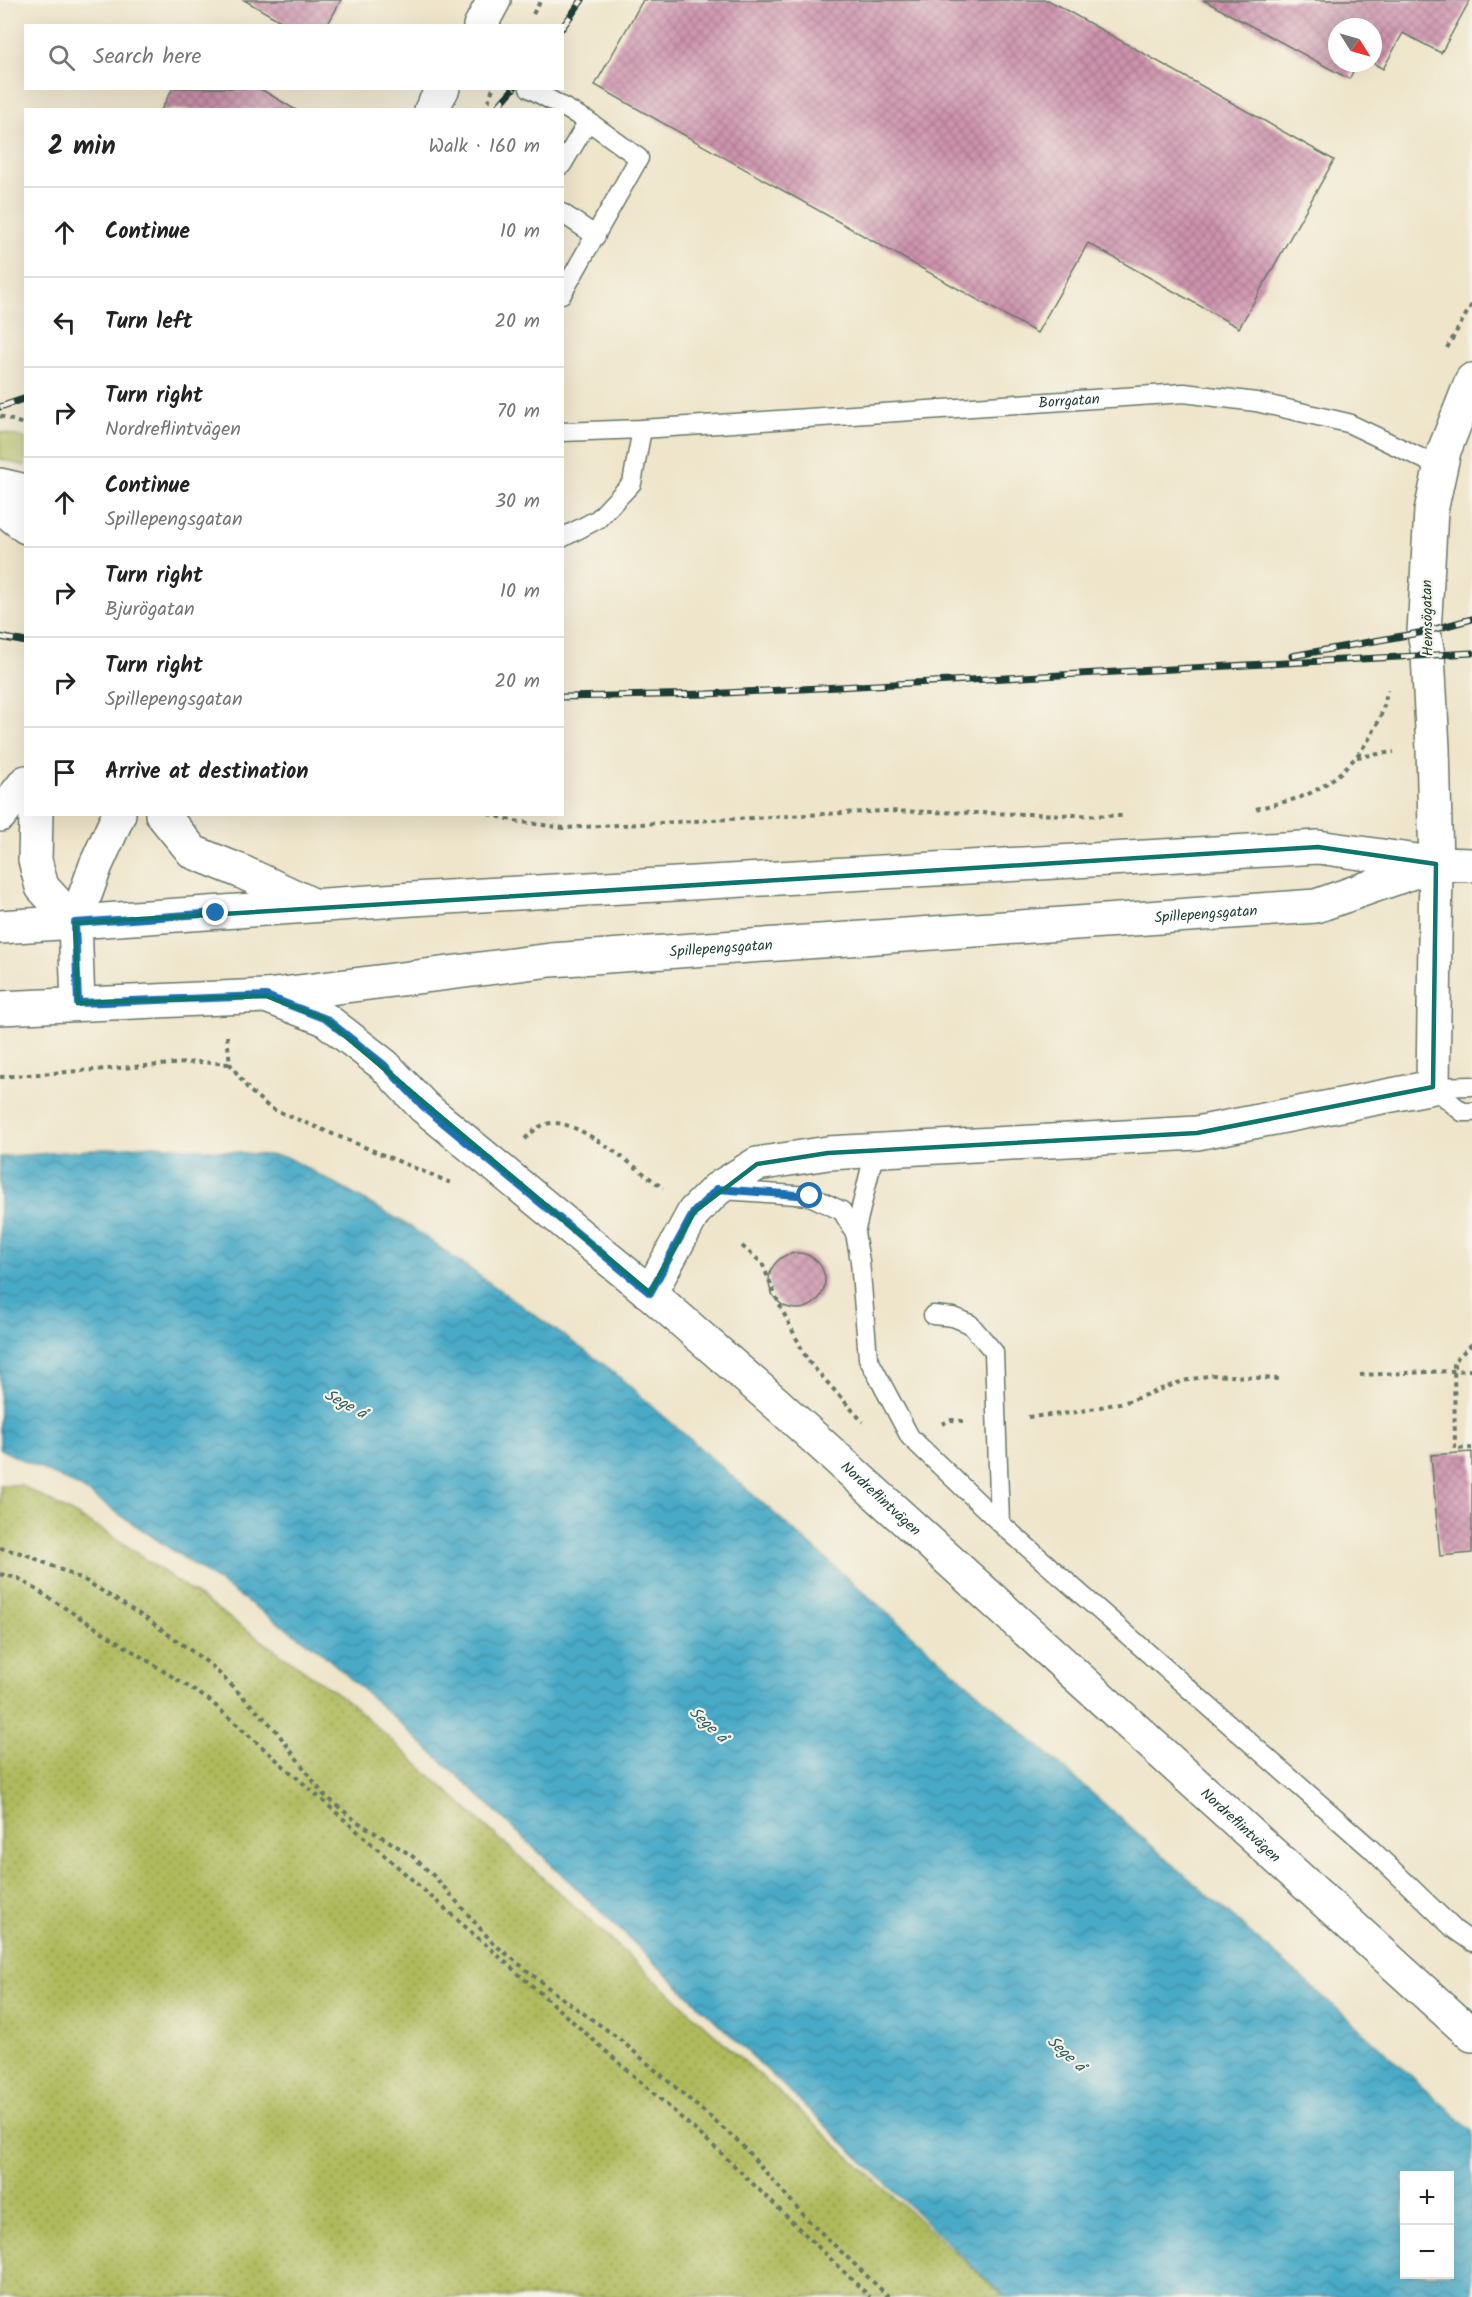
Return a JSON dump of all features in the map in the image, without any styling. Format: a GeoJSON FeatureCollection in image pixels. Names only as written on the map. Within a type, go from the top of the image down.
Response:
{"type":"FeatureCollection","features":[{"type":"Feature","properties":{"kind":"street"},"geometry":{"type":"LineString","coordinates":[[481,24],[494,0]]}},
{"type":"Feature","properties":{"kind":"street"},"geometry":{"type":"LineString","coordinates":[[432,108],[442,90]]}},
{"type":"Feature","properties":{"kind":"street"},"geometry":{"type":"LineString","coordinates":[[449,108],[453,90]]}},
{"type":"Feature","properties":{"kind":"street","name":"Hemsögatan"},"geometry":{"type":"LineString","coordinates":[[1433,1088],[1436,864],[1433,748],[1428,655],[1424,632],[1431,511],[1444,451],[1472,380]]}},
{"type":"Feature","properties":{"kind":"street"},"geometry":{"type":"LineString","coordinates":[[0,485],[24,491]]}},
{"type":"Feature","properties":{"kind":"street"},"geometry":{"type":"LineString","coordinates":[[0,506],[24,525]]}},
{"type":"Feature","properties":{"kind":"street"},"geometry":{"type":"LineString","coordinates":[[0,815],[24,785]]}},
{"type":"Feature","properties":{"kind":"street"},"geometry":{"type":"LineString","coordinates":[[36,816],[35,860],[42,887],[75,923]]}},
{"type":"Feature","properties":{"kind":"street"},"geometry":{"type":"LineString","coordinates":[[78,1003],[75,923],[96,865],[118,816]]}},
{"type":"Feature","properties":{"kind":"street"},"geometry":{"type":"LineString","coordinates":[[164,816],[193,852],[315,906]]}},
{"type":"Feature","properties":{"kind":"street","name":"Spillepengsgatan"},"geometry":{"type":"LineString","coordinates":[[0,927],[315,906],[1318,847],[1436,864],[1472,865]]}},
{"type":"Feature","properties":{"kind":"street","name":"Spillepengsgatan"},"geometry":{"type":"LineString","coordinates":[[0,1008],[266,996],[551,960],[1316,906],[1436,864]]}},
{"type":"Feature","properties":{"kind":"street","name":"Nordreflintvägen"},"geometry":{"type":"LineString","coordinates":[[266,996],[326,1019],[384,1065],[424,1107],[650,1293],[776,1403],[1472,2035]]}},
{"type":"Feature","properties":{"kind":"street"},"geometry":{"type":"LineString","coordinates":[[650,1293],[694,1212],[717,1189],[757,1164],[828,1153],[1197,1133],[1433,1088]]}},
{"type":"Feature","properties":{"kind":"lane"},"geometry":{"type":"LineString","coordinates":[[533,90],[588,121],[639,159],[564,291]]}},
{"type":"Feature","properties":{"kind":"lane"},"geometry":{"type":"LineString","coordinates":[[564,162],[588,121]]}},
{"type":"Feature","properties":{"kind":"lane"},"geometry":{"type":"LineString","coordinates":[[564,214],[596,236]]}},
{"type":"Feature","properties":{"kind":"lane","name":"Borrgatan"},"geometry":{"type":"LineString","coordinates":[[564,432],[642,429],[1184,393],[1256,402],[1348,423],[1440,467]]}},
{"type":"Feature","properties":{"kind":"lane"},"geometry":{"type":"LineString","coordinates":[[564,537],[598,519],[632,483],[642,429]]}},
{"type":"Feature","properties":{"kind":"lane"},"geometry":{"type":"LineString","coordinates":[[1433,1088],[1472,1086]]}},
{"type":"Feature","properties":{"kind":"lane"},"geometry":{"type":"LineString","coordinates":[[1433,1088],[1462,1112],[1472,1112]]}},
{"type":"Feature","properties":{"kind":"lane"},"geometry":{"type":"LineString","coordinates":[[855,1233],[875,1150]]}},
{"type":"Feature","properties":{"kind":"lane"},"geometry":{"type":"LineString","coordinates":[[717,1189],[810,1196],[842,1211],[855,1233],[860,1262],[868,1358],[910,1437],[1000,1523],[1341,1822],[1455,1930],[1472,1942]]}},
{"type":"Feature","properties":{"kind":"lane"},"geometry":{"type":"LineString","coordinates":[[933,1315],[953,1317],[970,1324],[994,1352],[1000,1523]]}},
{"type":"Feature","properties":{"kind":"path"},"geometry":{"type":"LineString","coordinates":[[486,108],[492,90]]}},
{"type":"Feature","properties":{"kind":"path"},"geometry":{"type":"LineString","coordinates":[[1443,354],[1472,304]]}},
{"type":"Feature","properties":{"kind":"path"},"geometry":{"type":"LineString","coordinates":[[0,416],[24,424]]}},
{"type":"Feature","properties":{"kind":"path"},"geometry":{"type":"LineString","coordinates":[[1252,810],[1301,797],[1328,783],[1357,757],[1377,725],[1387,693],[1388,681]]}},
{"type":"Feature","properties":{"kind":"path"},"geometry":{"type":"LineString","coordinates":[[496,816],[564,828],[882,811],[1127,816]]}},
{"type":"Feature","properties":{"kind":"path"},"geometry":{"type":"LineString","coordinates":[[226,1033],[230,1064],[249,1090],[270,1108],[455,1185]]}},
{"type":"Feature","properties":{"kind":"path"},"geometry":{"type":"LineString","coordinates":[[0,1077],[199,1062],[230,1064]]}},
{"type":"Feature","properties":{"kind":"path"},"geometry":{"type":"LineString","coordinates":[[521,1142],[536,1128],[550,1123],[567,1124],[582,1131],[664,1189]]}},
{"type":"Feature","properties":{"kind":"path"},"geometry":{"type":"LineString","coordinates":[[742,1246],[762,1263],[779,1304],[808,1361],[863,1423]]}},
{"type":"Feature","properties":{"kind":"path"},"geometry":{"type":"LineString","coordinates":[[1472,1344],[1454,1361],[1455,1449],[1472,1448]]}},
{"type":"Feature","properties":{"kind":"path"},"geometry":{"type":"LineString","coordinates":[[1360,1375],[1472,1370]]}},
{"type":"Feature","properties":{"kind":"path"},"geometry":{"type":"LineString","coordinates":[[936,1427],[951,1420],[973,1422],[1072,1413],[1129,1401],[1183,1381],[1212,1375],[1279,1378]]}},
{"type":"Feature","properties":{"kind":"path"},"geometry":{"type":"LineString","coordinates":[[0,1548],[25,1554],[86,1581],[144,1617],[211,1665],[274,1728],[323,1794],[356,1821],[411,1856],[435,1877],[493,1942],[560,1997],[617,2037],[739,2142],[808,2220],[889,2297]]}},
{"type":"Feature","properties":{"kind":"path"},"geometry":{"type":"LineString","coordinates":[[0,1574],[18,1578],[209,1700],[720,2152],[870,2297]]}},
{"type":"Feature","properties":{"kind":"highlighted area"},"geometry":{"type":"Polygon","coordinates":[[[1318,847],[1436,864],[1433,1087],[1197,1133],[828,1153],[757,1164],[694,1212],[650,1293],[325,1019],[266,996],[78,1003],[75,923],[1318,847]]]}},
{"type":"Feature","properties":{"kind":"green space"},"geometry":{"type":"Polygon","coordinates":[[[0,432],[24,438],[24,466],[0,459],[0,432]]]}},
{"type":"Feature","properties":{"kind":"green space"},"geometry":{"type":"Polygon","coordinates":[[[0,1485],[21,1485],[111,1535],[348,1701],[1004,2297],[0,2297],[0,1485]]]}},
{"type":"Feature","properties":{"kind":"water","name":"Sege å"},"geometry":{"type":"Polygon","coordinates":[[[154,1145],[287,1157],[408,1225],[609,1368],[1345,2016],[1472,2131],[1472,2297],[1005,2297],[465,1782],[320,1651],[81,1488],[0,1449],[0,1157],[154,1145]]]}},
{"type":"Feature","properties":{"kind":"building"},"geometry":{"type":"Polygon","coordinates":[[[244,0],[341,0],[328,24],[286,24],[244,0]]]}},
{"type":"Feature","properties":{"kind":"building"},"geometry":{"type":"Polygon","coordinates":[[[643,0],[1048,0],[1334,160],[1239,328],[1088,243],[1037,333],[595,85],[643,0]]]}},
{"type":"Feature","properties":{"kind":"building"},"geometry":{"type":"Polygon","coordinates":[[[1203,0],[1470,0],[1441,53],[1403,33],[1383,69],[1382,18],[1328,18],[1328,68],[1203,0]]]}},
{"type":"Feature","properties":{"kind":"building"},"geometry":{"type":"Polygon","coordinates":[[[1336,72],[1353,72],[1349,79],[1336,72]]]}},
{"type":"Feature","properties":{"kind":"building"},"geometry":{"type":"Polygon","coordinates":[[[172,90],[262,90],[293,108],[162,108],[172,90]]]}},
{"type":"Feature","properties":{"kind":"building"},"geometry":{"type":"Polygon","coordinates":[[[792,1253],[802,1253],[817,1261],[823,1270],[825,1281],[823,1292],[817,1301],[802,1309],[792,1309],[781,1304],[774,1297],[769,1286],[769,1276],[774,1265],[781,1258],[792,1253]]]}},
{"type":"Feature","properties":{"kind":"building"},"geometry":{"type":"Polygon","coordinates":[[[1472,1452],[1472,1553],[1440,1556],[1431,1455],[1472,1452]]]}},
{"type":"Feature","properties":{"kind":"railway"},"geometry":{"type":"LineString","coordinates":[[564,25],[582,0]]}},
{"type":"Feature","properties":{"kind":"railway"},"geometry":{"type":"LineString","coordinates":[[497,108],[512,90]]}},
{"type":"Feature","properties":{"kind":"railway"},"geometry":{"type":"LineString","coordinates":[[0,407],[24,399]]}},
{"type":"Feature","properties":{"kind":"railway"},"geometry":{"type":"LineString","coordinates":[[1292,656],[1424,632],[1472,619]]}},
{"type":"Feature","properties":{"kind":"railway"},"geometry":{"type":"LineString","coordinates":[[0,637],[24,642]]}},
{"type":"Feature","properties":{"kind":"railway"},"geometry":{"type":"LineString","coordinates":[[564,697],[707,694],[1472,653]]}},
{"type":"Feature","properties":{"kind":"route"},"geometry":{"type":"LineString","coordinates":[[216,913],[75,923],[78,1003],[266,996],[326,1019],[384,1065],[424,1107],[650,1293],[694,1212],[717,1189],[810,1196]]}}]}
